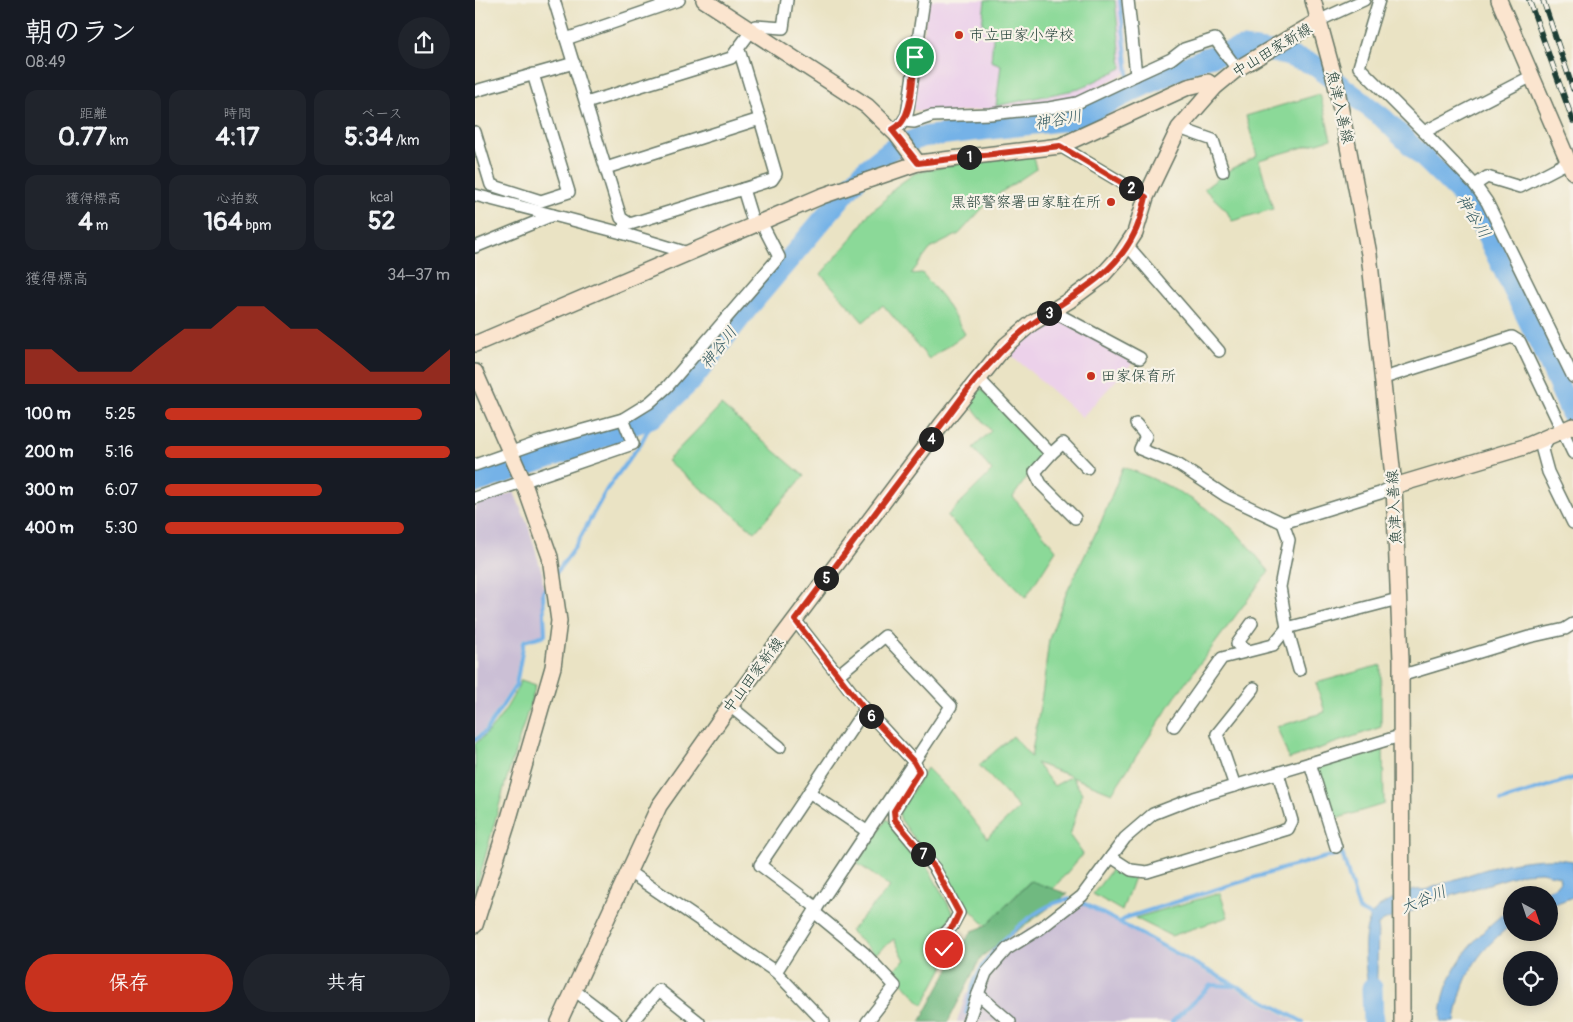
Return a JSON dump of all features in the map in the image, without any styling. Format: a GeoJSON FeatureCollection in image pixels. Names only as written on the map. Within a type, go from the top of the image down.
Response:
{"type":"FeatureCollection","features":[{"type":"Feature","properties":{"kind":"main road"},"geometry":{"type":"LineString","coordinates":[[704,0],[719,4],[751,30],[898,128],[915,159]]}},
{"type":"Feature","properties":{"kind":"main road","name":"魚津入善線"},"geometry":{"type":"LineString","coordinates":[[1313,0],[1335,80],[1367,245],[1384,378],[1394,486],[1401,676],[1403,1022]]}},
{"type":"Feature","properties":{"kind":"main road"},"geometry":{"type":"LineString","coordinates":[[1499,0],[1571,167]]}},
{"type":"Feature","properties":{"kind":"main road","name":"中山田家新線"},"geometry":{"type":"LineString","coordinates":[[559,1022],[659,806],[730,706],[977,378],[1006,345],[1032,323],[1101,277],[1135,233],[1146,197],[1179,128],[1215,87],[1237,69],[1318,22]]}},
{"type":"Feature","properties":{"kind":"main road"},"geometry":{"type":"LineString","coordinates":[[475,344],[822,196],[899,170],[915,159],[1060,146],[1187,87],[1209,82],[1215,87]]}},
{"type":"Feature","properties":{"kind":"main road"},"geometry":{"type":"LineString","coordinates":[[475,372],[523,481],[550,557],[559,621],[553,667],[475,926]]}},
{"type":"Feature","properties":{"kind":"main road"},"geometry":{"type":"LineString","coordinates":[[1394,486],[1524,447],[1562,431]]}},
{"type":"Feature","properties":{"kind":"street"},"geometry":{"type":"LineString","coordinates":[[554,0],[621,218],[630,224],[772,180],[776,174],[740,53],[737,50]]}},
{"type":"Feature","properties":{"kind":"street"},"geometry":{"type":"LineString","coordinates":[[566,38],[679,0]]}},
{"type":"Feature","properties":{"kind":"street"},"geometry":{"type":"LineString","coordinates":[[586,103],[731,58],[755,26],[783,28],[787,0]]}},
{"type":"Feature","properties":{"kind":"street"},"geometry":{"type":"LineString","coordinates":[[898,128],[907,115],[924,0]]}},
{"type":"Feature","properties":{"kind":"street"},"geometry":{"type":"LineString","coordinates":[[1128,0],[1136,75]]}},
{"type":"Feature","properties":{"kind":"street"},"geometry":{"type":"LineString","coordinates":[[1318,22],[1364,0]]}},
{"type":"Feature","properties":{"kind":"street"},"geometry":{"type":"LineString","coordinates":[[1379,0],[1359,67],[1475,185],[1487,202],[1573,377]]}},
{"type":"Feature","properties":{"kind":"street"},"geometry":{"type":"LineString","coordinates":[[898,128],[932,116],[990,114],[1077,103],[1171,59],[1184,49],[1215,39],[1237,69]]}},
{"type":"Feature","properties":{"kind":"street"},"geometry":{"type":"LineString","coordinates":[[475,91],[573,63]]}},
{"type":"Feature","properties":{"kind":"street"},"geometry":{"type":"LineString","coordinates":[[475,132],[491,186],[541,201],[569,192],[533,74]]}},
{"type":"Feature","properties":{"kind":"street"},"geometry":{"type":"LineString","coordinates":[[1424,132],[1532,76]]}},
{"type":"Feature","properties":{"kind":"street"},"geometry":{"type":"LineString","coordinates":[[607,168],[760,119]]}},
{"type":"Feature","properties":{"kind":"street"},"geometry":{"type":"LineString","coordinates":[[1179,128],[1213,140],[1223,171]]}},
{"type":"Feature","properties":{"kind":"street"},"geometry":{"type":"LineString","coordinates":[[1060,146],[1146,197]]}},
{"type":"Feature","properties":{"kind":"street"},"geometry":{"type":"LineString","coordinates":[[1475,185],[1487,177],[1520,187],[1571,167]]}},
{"type":"Feature","properties":{"kind":"street"},"geometry":{"type":"LineString","coordinates":[[475,465],[623,419],[649,403],[667,387],[779,257],[757,223],[743,189]]}},
{"type":"Feature","properties":{"kind":"street"},"geometry":{"type":"LineString","coordinates":[[475,195],[622,233],[688,253]]}},
{"type":"Feature","properties":{"kind":"street"},"geometry":{"type":"LineString","coordinates":[[475,247],[553,215]]}},
{"type":"Feature","properties":{"kind":"street"},"geometry":{"type":"LineString","coordinates":[[622,233],[626,221]]}},
{"type":"Feature","properties":{"kind":"street"},"geometry":{"type":"LineString","coordinates":[[1127,245],[1219,351]]}},
{"type":"Feature","properties":{"kind":"street"},"geometry":{"type":"LineString","coordinates":[[1052,311],[1140,358]]}},
{"type":"Feature","properties":{"kind":"street"},"geometry":{"type":"LineString","coordinates":[[1384,378],[1512,337],[1520,342],[1573,454]]}},
{"type":"Feature","properties":{"kind":"street"},"geometry":{"type":"LineString","coordinates":[[977,378],[1051,454]]}},
{"type":"Feature","properties":{"kind":"street"},"geometry":{"type":"LineString","coordinates":[[475,498],[633,444],[623,419]]}},
{"type":"Feature","properties":{"kind":"street"},"geometry":{"type":"LineString","coordinates":[[1136,424],[1146,436],[1140,449],[1179,465],[1226,496],[1283,523],[1394,486]]}},
{"type":"Feature","properties":{"kind":"street"},"geometry":{"type":"LineString","coordinates":[[1562,431],[1542,450],[1548,472],[1573,523]]}},
{"type":"Feature","properties":{"kind":"street"},"geometry":{"type":"LineString","coordinates":[[1075,518],[1041,484],[1035,472],[1063,443],[1087,468]]}},
{"type":"Feature","properties":{"kind":"street"},"geometry":{"type":"LineString","coordinates":[[1283,523],[1289,540],[1280,587],[1287,628],[1299,670]]}},
{"type":"Feature","properties":{"kind":"street"},"geometry":{"type":"LineString","coordinates":[[1174,726],[1222,658],[1273,645],[1287,628],[1398,599]]}},
{"type":"Feature","properties":{"kind":"street"},"geometry":{"type":"LineString","coordinates":[[795,620],[865,710],[914,762],[919,771],[894,811],[895,820],[935,868],[959,913],[953,926],[939,940],[949,954]]}},
{"type":"Feature","properties":{"kind":"street"},"geometry":{"type":"LineString","coordinates":[[1248,651],[1237,644],[1252,623]]}},
{"type":"Feature","properties":{"kind":"street"},"geometry":{"type":"LineString","coordinates":[[1401,676],[1529,637],[1565,629],[1573,624]]}},
{"type":"Feature","properties":{"kind":"street"},"geometry":{"type":"LineString","coordinates":[[776,972],[951,706],[885,636],[838,675]]}},
{"type":"Feature","properties":{"kind":"street"},"geometry":{"type":"LineString","coordinates":[[1235,786],[1217,734],[1254,688]]}},
{"type":"Feature","properties":{"kind":"street"},"geometry":{"type":"LineString","coordinates":[[730,706],[780,746]]}},
{"type":"Feature","properties":{"kind":"street"},"geometry":{"type":"LineString","coordinates":[[865,710],[760,865],[816,910],[864,953],[895,986],[867,1022]]}},
{"type":"Feature","properties":{"kind":"street"},"geometry":{"type":"LineString","coordinates":[[968,1022],[986,973],[1007,949],[1041,928],[1082,896],[1125,838],[1153,814],[1235,786],[1400,736]]}},
{"type":"Feature","properties":{"kind":"street"},"geometry":{"type":"LineString","coordinates":[[1310,763],[1336,847]]}},
{"type":"Feature","properties":{"kind":"street"},"geometry":{"type":"LineString","coordinates":[[1111,857],[1131,870],[1147,872],[1288,829],[1292,821],[1278,773]]}},
{"type":"Feature","properties":{"kind":"street"},"geometry":{"type":"LineString","coordinates":[[809,792],[868,832]]}},
{"type":"Feature","properties":{"kind":"street"},"geometry":{"type":"LineString","coordinates":[[629,872],[776,972],[824,1022]]}},
{"type":"Feature","properties":{"kind":"street"},"geometry":{"type":"LineString","coordinates":[[574,990],[616,1022]]}},
{"type":"Feature","properties":{"kind":"street"},"geometry":{"type":"LineString","coordinates":[[632,1022],[659,990],[699,1022]]}},
{"type":"Feature","properties":{"kind":"street"},"geometry":{"type":"LineString","coordinates":[[978,994],[1010,1022]]}},
{"type":"Feature","properties":{"kind":"shaded area"},"geometry":{"type":"Polygon","coordinates":[[[928,0],[1122,0],[1130,71],[1074,99],[949,113],[912,110],[928,0]]]}},
{"type":"Feature","properties":{"kind":"shaded area"},"geometry":{"type":"Polygon","coordinates":[[[1056,316],[1136,359],[1082,417],[1009,353],[1056,316]]]}},
{"type":"Feature","properties":{"kind":"shaded area"},"geometry":{"type":"Polygon","coordinates":[[[514,492],[529,528],[542,573],[547,633],[522,639],[514,684],[484,730],[475,736],[475,505],[514,492]]]}},
{"type":"Feature","properties":{"kind":"shaded area"},"geometry":{"type":"Polygon","coordinates":[[[1080,903],[1297,1022],[957,1022],[965,997],[990,961],[1028,929],[1080,903]]]}},
{"type":"Feature","properties":{"kind":"green space"},"geometry":{"type":"Polygon","coordinates":[[[985,0],[1115,0],[1122,68],[1079,89],[996,106],[1001,65],[991,61],[994,28],[982,25],[985,0]]]}},
{"type":"Feature","properties":{"kind":"green space"},"geometry":{"type":"Polygon","coordinates":[[[1320,94],[1331,139],[1259,160],[1273,209],[1232,221],[1226,210],[1204,189],[1228,171],[1257,156],[1246,116],[1320,94]]]}},
{"type":"Feature","properties":{"kind":"green space"},"geometry":{"type":"Polygon","coordinates":[[[1033,156],[1036,169],[991,199],[959,234],[931,248],[911,274],[922,273],[943,298],[965,334],[929,359],[883,305],[863,322],[821,274],[852,238],[870,212],[881,204],[894,188],[915,173],[979,159],[1033,156]]]}},
{"type":"Feature","properties":{"kind":"green space"},"geometry":{"type":"Polygon","coordinates":[[[981,388],[1043,454],[1013,497],[1056,550],[1026,597],[947,516],[992,471],[973,448],[991,431],[969,403],[981,388]]]}},
{"type":"Feature","properties":{"kind":"green space"},"geometry":{"type":"Polygon","coordinates":[[[721,405],[804,476],[755,532],[667,461],[721,405]]]}},
{"type":"Feature","properties":{"kind":"green space"},"geometry":{"type":"Polygon","coordinates":[[[1123,467],[1178,491],[1204,507],[1228,525],[1269,571],[1178,693],[1112,793],[1072,777],[1082,793],[1070,836],[1083,854],[1052,890],[1030,881],[986,926],[953,892],[901,820],[899,813],[927,768],[952,793],[987,838],[1019,808],[979,765],[1013,736],[1031,757],[1043,689],[1049,639],[1066,594],[1101,522],[1123,467]],[[1036,763],[1054,786],[1071,776],[1036,763]]]}},
{"type":"Feature","properties":{"kind":"green space"},"geometry":{"type":"Polygon","coordinates":[[[1381,665],[1381,727],[1289,759],[1277,727],[1325,712],[1316,683],[1381,665]]]}},
{"type":"Feature","properties":{"kind":"green space"},"geometry":{"type":"Polygon","coordinates":[[[521,680],[536,685],[505,784],[475,894],[475,744],[502,715],[521,680]]]}},
{"type":"Feature","properties":{"kind":"green space"},"geometry":{"type":"Polygon","coordinates":[[[1383,746],[1384,804],[1332,820],[1316,768],[1383,746]]]}},
{"type":"Feature","properties":{"kind":"green space"},"geometry":{"type":"Polygon","coordinates":[[[887,819],[928,868],[954,915],[932,941],[947,960],[923,1005],[892,971],[905,960],[894,939],[875,954],[850,931],[890,887],[857,863],[887,819]]]}},
{"type":"Feature","properties":{"kind":"green space"},"geometry":{"type":"Polygon","coordinates":[[[1115,865],[1134,877],[1122,911],[1093,894],[1115,865]]]}},
{"type":"Feature","properties":{"kind":"green space"},"geometry":{"type":"Polygon","coordinates":[[[1031,881],[1068,894],[981,957],[948,1022],[920,1022],[972,931],[986,926],[1031,881]]]}},
{"type":"Feature","properties":{"kind":"green space"},"geometry":{"type":"Polygon","coordinates":[[[1220,893],[1228,917],[1171,936],[1135,918],[1220,893]]]}},
{"type":"Feature","properties":{"kind":"water"},"geometry":{"type":"Polygon","coordinates":[[[1540,859],[1573,861],[1573,897],[1558,903],[1558,886],[1556,886],[1560,881],[1559,876],[1541,872],[1524,873],[1428,903],[1415,910],[1383,921],[1378,925],[1376,1022],[1374,1022],[1365,965],[1365,935],[1368,922],[1376,910],[1387,902],[1411,891],[1425,890],[1506,864],[1540,859]]]}},
{"type":"Feature","properties":{"kind":"water"},"geometry":{"type":"Polygon","coordinates":[[[1503,914],[1503,932],[1479,956],[1472,967],[1461,992],[1455,1022],[1441,1022],[1446,988],[1453,972],[1473,943],[1503,914]]]}},
{"type":"Feature","properties":{"kind":"waterway"},"geometry":{"type":"LineString","coordinates":[[1120,0],[1130,92]]}},
{"type":"Feature","properties":{"kind":"waterway","name":"神谷川"},"geometry":{"type":"LineString","coordinates":[[475,483],[574,449],[655,416],[692,380],[747,309],[863,172],[892,149],[921,137],[1078,119],[1130,92],[1205,58],[1242,48],[1279,53],[1313,64],[1383,118],[1465,198],[1480,222],[1545,354],[1573,418]]}},
{"type":"Feature","properties":{"kind":"waterway"},"geometry":{"type":"LineString","coordinates":[[556,573],[575,547],[607,489],[641,443],[655,416]]}},
{"type":"Feature","properties":{"kind":"waterway"},"geometry":{"type":"LineString","coordinates":[[475,740],[486,731],[516,685],[524,641],[545,635],[543,592],[549,583]]}},
{"type":"Feature","properties":{"kind":"waterway"},"geometry":{"type":"LineString","coordinates":[[1501,801],[1573,778]]}},
{"type":"Feature","properties":{"kind":"waterway"},"geometry":{"type":"LineString","coordinates":[[1120,922],[1128,917],[1285,868],[1342,853],[1359,910],[1375,918]]}},
{"type":"Feature","properties":{"kind":"waterway"},"geometry":{"type":"LineString","coordinates":[[966,1013],[977,976],[984,964],[1006,938],[1033,915],[1048,906],[1076,899],[1303,1022]]}},
{"type":"Feature","properties":{"kind":"waterway"},"geometry":{"type":"LineString","coordinates":[[1172,1022],[1211,985],[1234,986]]}},
{"type":"Feature","properties":{"kind":"waterway","name":"大谷川"},"geometry":{"type":"LineString","coordinates":[[1372,988],[1373,1022]]}},
{"type":"Feature","properties":{"kind":"railway"},"geometry":{"type":"LineString","coordinates":[[1529,0],[1573,121]]}},
{"type":"Feature","properties":{"kind":"railway"},"geometry":{"type":"LineString","coordinates":[[1543,0],[1573,89]]}},
{"type":"Feature","properties":{"kind":"place","name":"市立田家小学校"},"geometry":{"type":"Point","coordinates":[959,35]}},
{"type":"Feature","properties":{"kind":"place","name":"黒部警察署田家駐在所"},"geometry":{"type":"Point","coordinates":[1111,202]}},
{"type":"Feature","properties":{"kind":"place","name":"田家保育所"},"geometry":{"type":"Point","coordinates":[1091,376]}},
{"type":"Feature","properties":{"kind":"route"},"geometry":{"type":"LineString","coordinates":[[915,57],[907,115],[904,122],[892,130],[918,163],[1060,146],[1146,197],[1135,233],[1120,256],[1101,277],[1070,300],[1032,323],[1006,345],[975,380],[795,620],[865,710],[914,762],[919,771],[894,811],[895,820],[935,868],[959,913],[953,926],[939,940],[944,949]]}}]}
